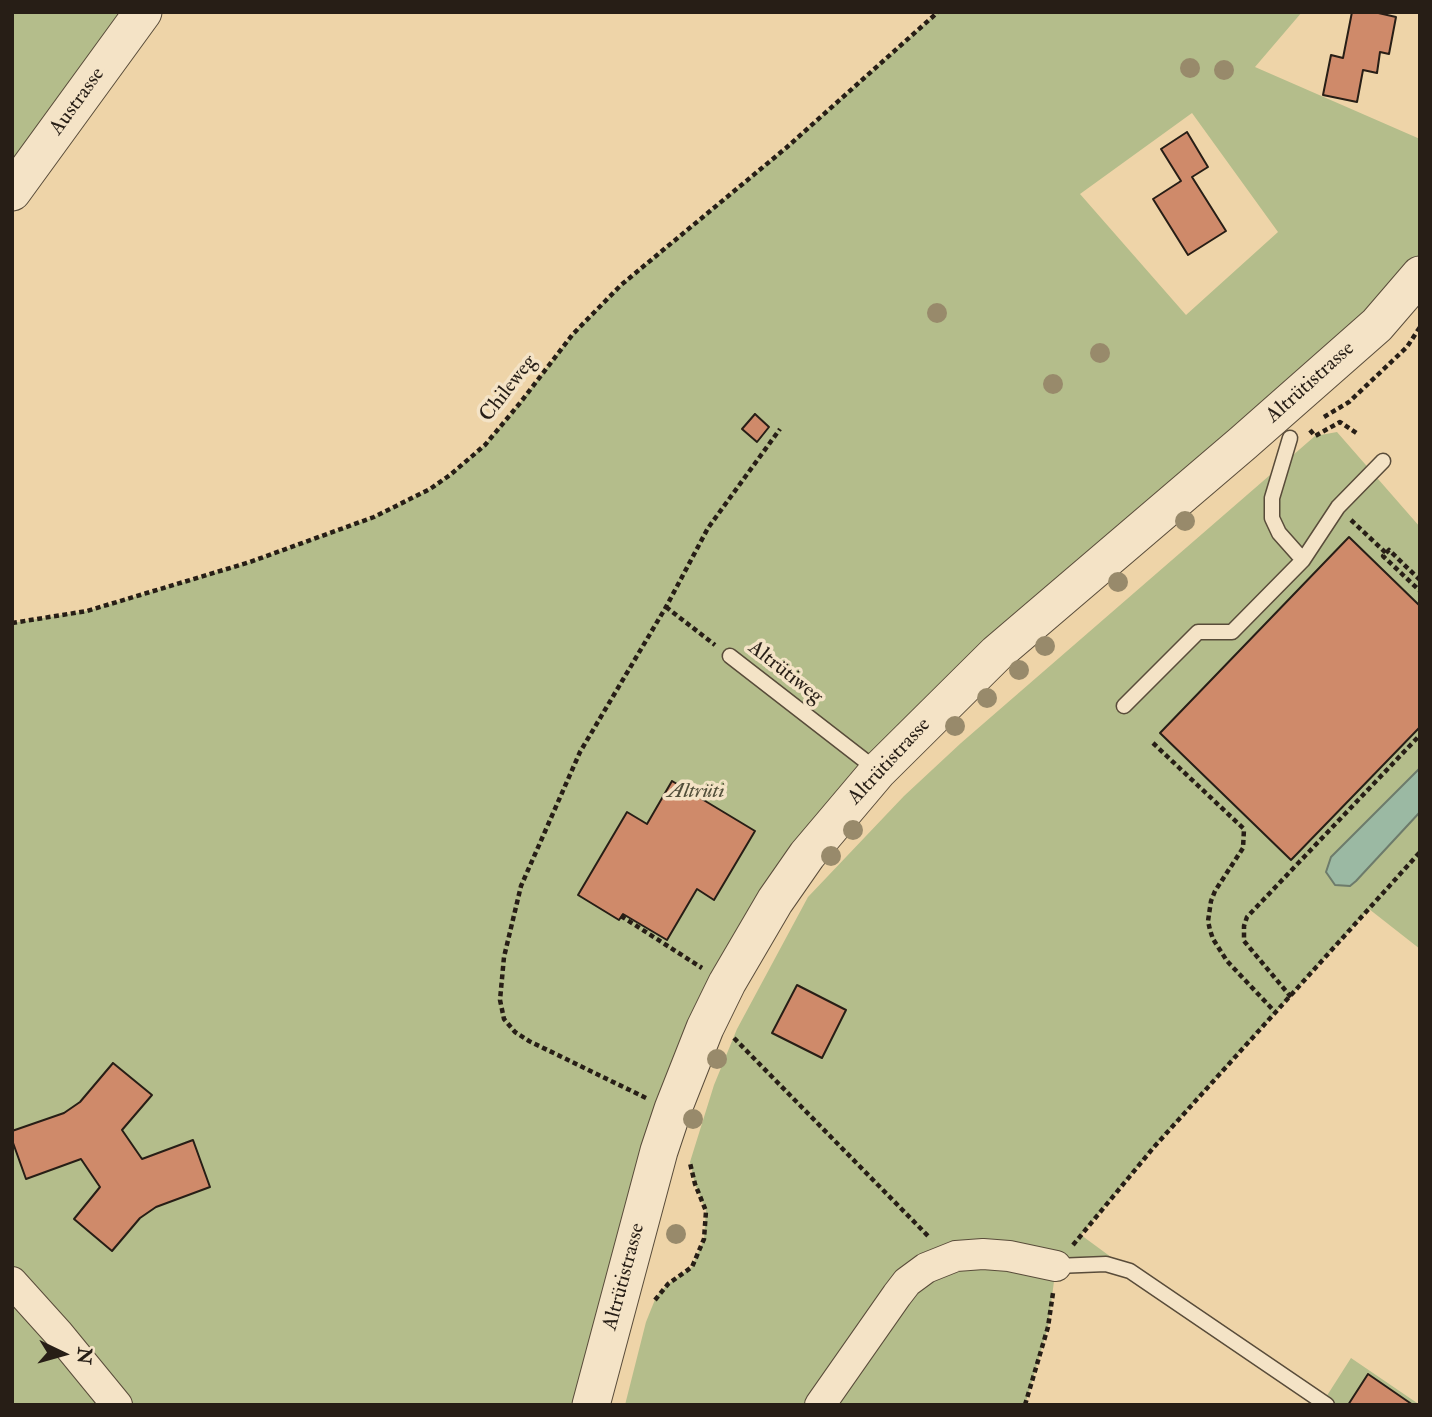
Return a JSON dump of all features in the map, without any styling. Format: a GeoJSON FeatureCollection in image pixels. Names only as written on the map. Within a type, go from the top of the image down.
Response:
{"type":"FeatureCollection","features":[{"type":"Feature","properties":{"kind":"street","name":"Austrasse"},"geometry":{"type":"LineString","coordinates":[[12,192],[143,12]]}},
{"type":"Feature","properties":{"kind":"street","name":"Altrütistrasse"},"geometry":{"type":"LineString","coordinates":[[596,1404],[669,1119],[705,1028],[727,983],[775,901],[807,855],[878,771],[998,653],[1377,325],[1420,275]]}},
{"type":"Feature","properties":{"kind":"street"},"geometry":{"type":"LineString","coordinates":[[820,1405],[907,1282],[926,1268],[949,1258],[970,1254],[996,1254],[1056,1266]]}},
{"type":"Feature","properties":{"kind":"street"},"geometry":{"type":"LineString","coordinates":[[12,1282],[117,1405]]}},
{"type":"Feature","properties":{"kind":"lane"},"geometry":{"type":"LineString","coordinates":[[1290,438],[1272,498],[1272,518],[1279,533],[1303,560]]}},
{"type":"Feature","properties":{"kind":"lane"},"geometry":{"type":"LineString","coordinates":[[1125,706],[1198,632],[1232,632],[1303,560],[1338,507],[1383,461]]}},
{"type":"Feature","properties":{"kind":"lane","name":"Altrütiweg"},"geometry":{"type":"LineString","coordinates":[[730,656],[878,771]]}},
{"type":"Feature","properties":{"kind":"lane"},"geometry":{"type":"LineString","coordinates":[[1056,1266],[1106,1264],[1130,1271],[1327,1405]]}},
{"type":"Feature","properties":{"kind":"path","name":"Chileweg"},"geometry":{"type":"LineString","coordinates":[[12,622],[87,611],[250,562],[374,517],[430,489],[485,445],[573,334],[621,285],[786,148],[938,12]]}},
{"type":"Feature","properties":{"kind":"path"},"geometry":{"type":"LineString","coordinates":[[1358,434],[1340,422],[1315,436],[1307,427],[1349,402],[1407,347],[1420,327]]}},
{"type":"Feature","properties":{"kind":"path"},"geometry":{"type":"LineString","coordinates":[[639,1095],[528,1041],[515,1032],[504,1018],[500,1000],[504,957],[521,886],[580,752],[666,607],[708,528],[780,429]]}},
{"type":"Feature","properties":{"kind":"path"},"geometry":{"type":"LineString","coordinates":[[1338,507],[1386,554]]}},
{"type":"Feature","properties":{"kind":"path"},"geometry":{"type":"LineString","coordinates":[[1420,580],[1389,550],[1383,556],[1420,591]]}},
{"type":"Feature","properties":{"kind":"path","name":"Altrütiweg"},"geometry":{"type":"LineString","coordinates":[[666,607],[730,656]]}},
{"type":"Feature","properties":{"kind":"path"},"geometry":{"type":"LineString","coordinates":[[1291,997],[1244,941],[1247,916],[1420,735]]}},
{"type":"Feature","properties":{"kind":"path"},"geometry":{"type":"LineString","coordinates":[[1153,743],[1244,829],[1243,848],[1211,901],[1210,930],[1227,961],[1276,1013]]}},
{"type":"Feature","properties":{"kind":"path"},"geometry":{"type":"LineString","coordinates":[[1025,1405],[1048,1327],[1056,1266],[1154,1147],[1420,852]]}},
{"type":"Feature","properties":{"kind":"path"},"geometry":{"type":"LineString","coordinates":[[621,916],[727,983]]}},
{"type":"Feature","properties":{"kind":"path"},"geometry":{"type":"LineString","coordinates":[[728,1049],[737,1029]]}},
{"type":"Feature","properties":{"kind":"path"},"geometry":{"type":"LineString","coordinates":[[733,1037],[949,1258]]}},
{"type":"Feature","properties":{"kind":"path"},"geometry":{"type":"LineString","coordinates":[[651,1310],[656,1297],[668,1283],[692,1267],[704,1239],[706,1211],[695,1184],[690,1161],[693,1152]]}},
{"type":"Feature","properties":{"kind":"green space"},"geometry":{"type":"Polygon","coordinates":[[[12,12],[143,12],[12,192],[12,12]]]}},
{"type":"Feature","properties":{"kind":"green space","name":"Altrüti"},"geometry":{"type":"Polygon","coordinates":[[[938,12],[1302,12],[1255,67],[1420,139],[1420,275],[931,718],[727,983],[591,1405],[12,1405],[12,623],[87,611],[250,562],[374,517],[430,489],[485,445],[573,334],[621,285],[786,148],[938,12]],[[1192,113],[1080,194],[1186,315],[1278,232],[1192,113]]]}},
{"type":"Feature","properties":{"kind":"green space"},"geometry":{"type":"Polygon","coordinates":[[[1337,432],[1420,527],[1420,606],[1160,733],[1291,860],[1420,727],[1420,949],[1369,909],[1154,1147],[1081,1235],[1130,1271],[1056,1266],[1048,1327],[1025,1405],[625,1405],[646,1322],[656,1297],[668,1284],[692,1267],[704,1239],[706,1211],[690,1162],[714,1085],[737,1029],[808,897],[904,796],[961,743],[1315,436],[1337,432]]]}},
{"type":"Feature","properties":{"kind":"green space"},"geometry":{"type":"Polygon","coordinates":[[[1351,1358],[1420,1405],[1321,1405],[1351,1358]]]}},
{"type":"Feature","properties":{"kind":"shaded area"},"geometry":{"type":"Polygon","coordinates":[[[1420,768],[1420,812],[1356,881],[1350,886],[1335,885],[1326,872],[1331,857],[1420,768]]]}},
{"type":"Feature","properties":{"kind":"building"},"geometry":{"type":"Polygon","coordinates":[[[1352,12],[1374,12],[1396,17],[1389,54],[1380,52],[1377,73],[1363,70],[1357,102],[1323,95],[1331,55],[1343,58],[1352,12]]]}},
{"type":"Feature","properties":{"kind":"building"},"geometry":{"type":"Polygon","coordinates":[[[1187,132],[1208,167],[1192,177],[1226,231],[1188,255],[1153,199],[1181,181],[1161,149],[1187,132]]]}},
{"type":"Feature","properties":{"kind":"building"},"geometry":{"type":"Polygon","coordinates":[[[755,414],[769,427],[757,442],[742,429],[755,414]]]}},
{"type":"Feature","properties":{"kind":"building"},"geometry":{"type":"Polygon","coordinates":[[[1349,537],[1420,606],[1420,727],[1291,860],[1160,733],[1349,537]]]}},
{"type":"Feature","properties":{"kind":"building"},"geometry":{"type":"Polygon","coordinates":[[[672,781],[755,831],[714,900],[697,889],[667,940],[623,914],[619,920],[578,895],[627,812],[647,824],[672,781]]]}},
{"type":"Feature","properties":{"kind":"building"},"geometry":{"type":"Polygon","coordinates":[[[797,985],[846,1010],[822,1058],[772,1033],[797,985]]]}},
{"type":"Feature","properties":{"kind":"building"},"geometry":{"type":"Polygon","coordinates":[[[113,1063],[152,1095],[122,1130],[142,1159],[193,1140],[210,1187],[156,1207],[140,1218],[112,1251],[74,1219],[100,1187],[81,1159],[26,1179],[12,1140],[12,1131],[64,1113],[80,1102],[113,1063]]]}},
{"type":"Feature","properties":{"kind":"building"},"geometry":{"type":"Polygon","coordinates":[[[1368,1374],[1413,1405],[1348,1405],[1368,1374]]]}}]}
